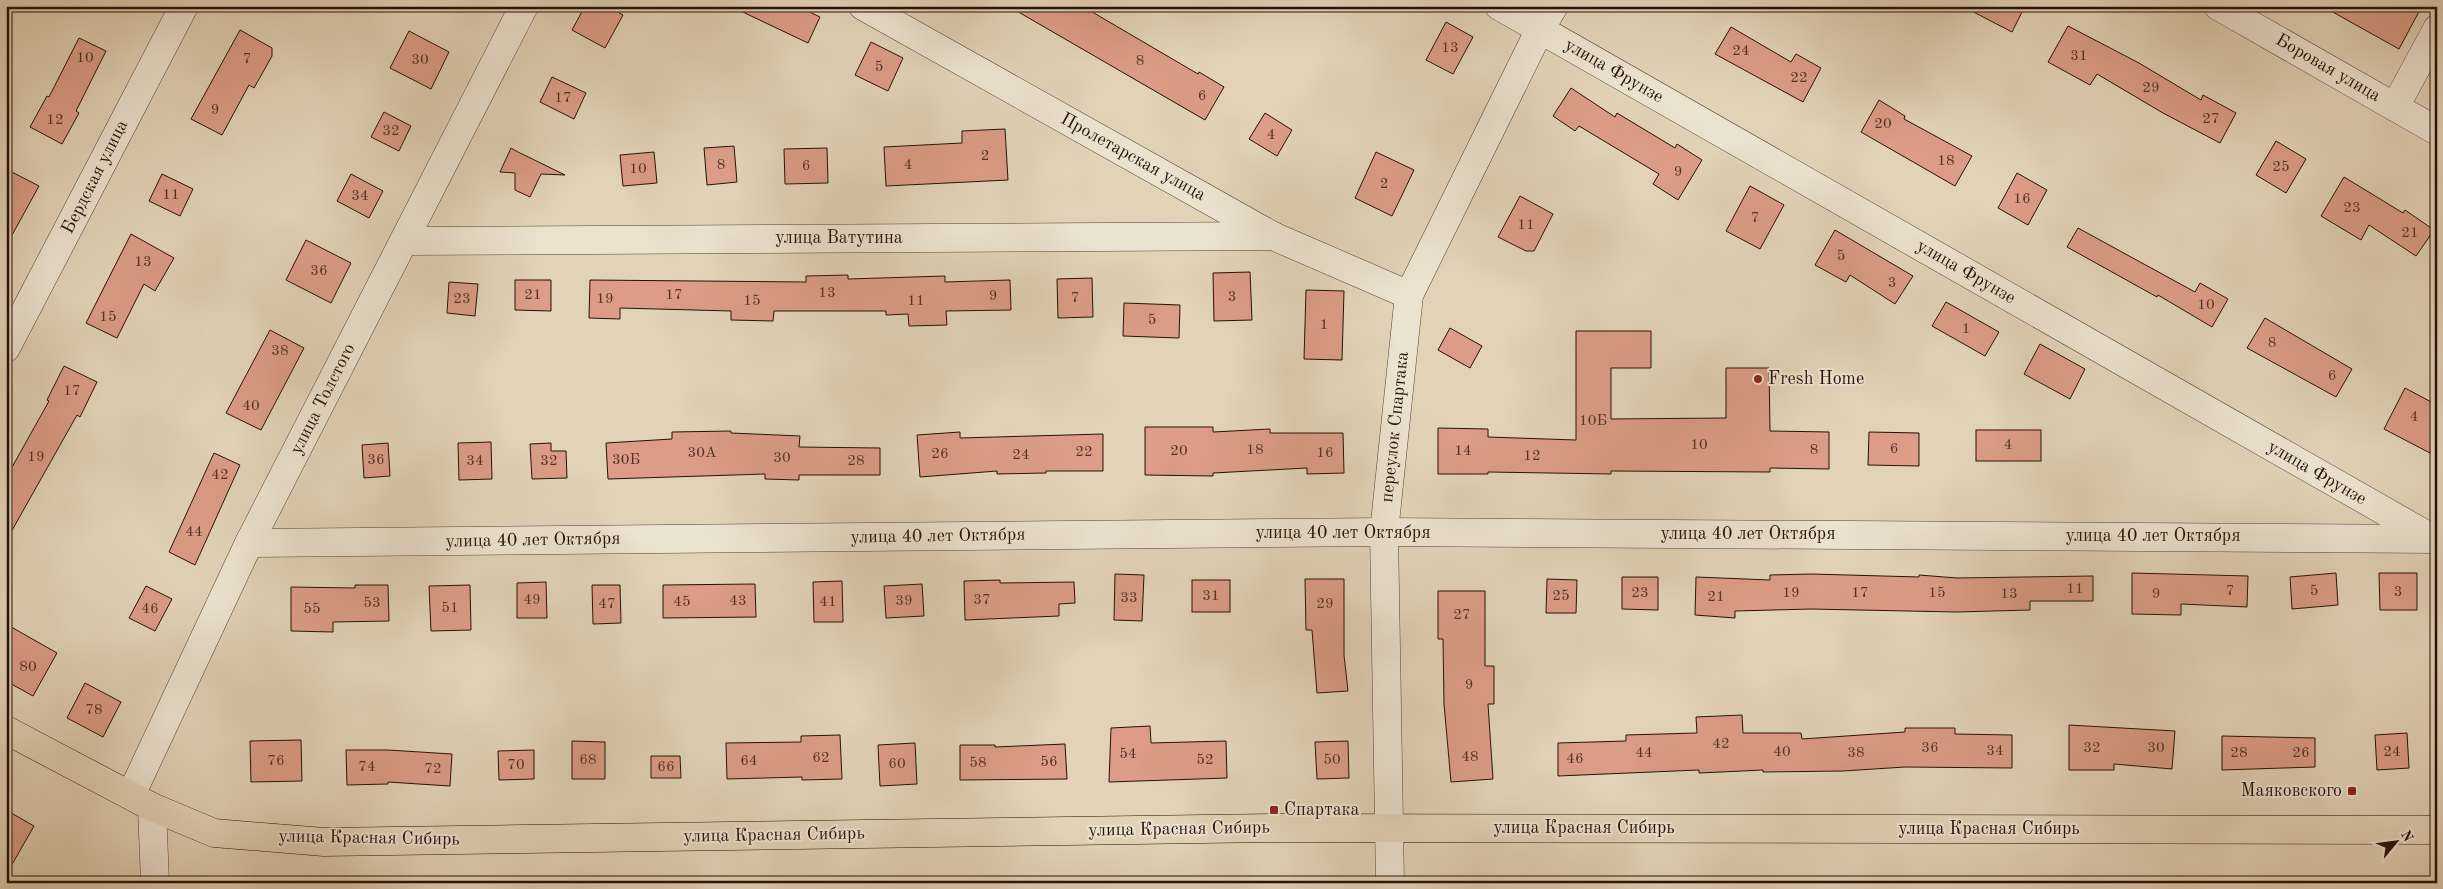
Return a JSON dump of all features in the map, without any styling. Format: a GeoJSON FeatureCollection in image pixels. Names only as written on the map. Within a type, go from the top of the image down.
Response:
{"type":"FeatureCollection","features":[{"type":"Feature","properties":{"kind":"main road","name":"улица Красная Сибирь"},"geometry":{"type":"LineString","coordinates":[[6,730],[141,801],[214,833],[324,842],[1389,827],[2437,830]]}},
{"type":"Feature","properties":{"kind":"street","name":"Бердская улица"},"geometry":{"type":"LineString","coordinates":[[6,348],[184,6]]}},
{"type":"Feature","properties":{"kind":"street","name":"улица Толстого"},"geometry":{"type":"LineString","coordinates":[[141,801],[249,543],[524,6]]}},
{"type":"Feature","properties":{"kind":"street","name":"Пролетарская улица"},"geometry":{"type":"LineString","coordinates":[[863,6],[1273,236],[1409,295]]}},
{"type":"Feature","properties":{"kind":"street","name":"улица Фрунзе"},"geometry":{"type":"LineString","coordinates":[[1500,6],[1547,18],[2434,539]]}},
{"type":"Feature","properties":{"kind":"street","name":"Боровая улица"},"geometry":{"type":"LineString","coordinates":[[2225,8],[2437,131]]}},
{"type":"Feature","properties":{"kind":"street","name":"переулок Спартака"},"geometry":{"type":"LineString","coordinates":[[1390,883],[1384,532],[1409,295],[1547,18]]}},
{"type":"Feature","properties":{"kind":"street"},"geometry":{"type":"LineString","coordinates":[[2395,106],[2437,29]]}},
{"type":"Feature","properties":{"kind":"street","name":"улица Ватутина"},"geometry":{"type":"LineString","coordinates":[[405,240],[1273,236]]}},
{"type":"Feature","properties":{"kind":"street","name":"улица 40 лет Октября"},"geometry":{"type":"LineString","coordinates":[[249,543],[1384,532],[2434,539]]}},
{"type":"Feature","properties":{"kind":"street"},"geometry":{"type":"LineString","coordinates":[[141,801],[155,883]]}},
{"type":"Feature","properties":{"kind":"building"},"geometry":{"type":"Polygon","coordinates":[[[585,6],[607,6],[623,15],[605,48],[572,30],[585,6]]]}},
{"type":"Feature","properties":{"kind":"building"},"geometry":{"type":"Polygon","coordinates":[[[730,6],[797,6],[820,17],[808,43],[730,6]]]}},
{"type":"Feature","properties":{"kind":"building"},"geometry":{"type":"Polygon","coordinates":[[[1008,6],[1082,6],[1198,74],[1199,72],[1224,87],[1205,120],[1008,6]]]}},
{"type":"Feature","properties":{"kind":"building"},"geometry":{"type":"Polygon","coordinates":[[[1962,6],[2025,6],[2012,32],[1962,6]]]}},
{"type":"Feature","properties":{"kind":"building"},"geometry":{"type":"Polygon","coordinates":[[[2322,6],[2422,6],[2399,49],[2322,6]]]}},
{"type":"Feature","properties":{"kind":"building"},"geometry":{"type":"Polygon","coordinates":[[[1446,22],[1473,37],[1453,74],[1426,60],[1446,22]]]}},
{"type":"Feature","properties":{"kind":"building"},"geometry":{"type":"Polygon","coordinates":[[[2068,26],[2139,63],[2201,100],[2203,95],[2236,113],[2220,143],[2163,113],[2097,74],[2090,85],[2048,62],[2068,26]]]}},
{"type":"Feature","properties":{"kind":"building"},"geometry":{"type":"Polygon","coordinates":[[[1731,27],[1791,62],[1796,54],[1821,68],[1803,102],[1715,54],[1731,27]]]}},
{"type":"Feature","properties":{"kind":"building"},"geometry":{"type":"Polygon","coordinates":[[[240,30],[272,48],[272,56],[254,88],[249,85],[222,135],[191,119],[240,30]]]}},
{"type":"Feature","properties":{"kind":"building"},"geometry":{"type":"Polygon","coordinates":[[[409,31],[449,52],[431,89],[390,68],[409,31]]]}},
{"type":"Feature","properties":{"kind":"building"},"geometry":{"type":"Polygon","coordinates":[[[79,38],[106,51],[76,111],[79,113],[62,144],[30,127],[47,96],[49,97],[79,38]]]}},
{"type":"Feature","properties":{"kind":"building"},"geometry":{"type":"Polygon","coordinates":[[[871,42],[903,58],[888,91],[855,75],[871,42]]]}},
{"type":"Feature","properties":{"kind":"building"},"geometry":{"type":"Polygon","coordinates":[[[552,77],[586,93],[574,119],[540,102],[552,77]]]}},
{"type":"Feature","properties":{"kind":"building"},"geometry":{"type":"Polygon","coordinates":[[[1571,88],[1615,117],[1617,113],[1675,148],[1677,144],[1702,160],[1678,200],[1653,184],[1659,174],[1579,126],[1575,131],[1553,116],[1571,88]]]}},
{"type":"Feature","properties":{"kind":"building"},"geometry":{"type":"Polygon","coordinates":[[[1879,100],[1905,116],[1904,119],[1972,156],[1955,186],[1861,132],[1879,100]]]}},
{"type":"Feature","properties":{"kind":"building"},"geometry":{"type":"Polygon","coordinates":[[[384,112],[411,126],[399,151],[371,137],[384,112]]]}},
{"type":"Feature","properties":{"kind":"building"},"geometry":{"type":"Polygon","coordinates":[[[1265,113],[1292,130],[1277,156],[1249,139],[1265,113]]]}},
{"type":"Feature","properties":{"kind":"building"},"geometry":{"type":"Polygon","coordinates":[[[1005,129],[1008,180],[886,186],[884,147],[962,143],[962,131],[1005,129]]]}},
{"type":"Feature","properties":{"kind":"building"},"geometry":{"type":"Polygon","coordinates":[[[2276,141],[2306,159],[2286,193],[2256,175],[2276,141]]]}},
{"type":"Feature","properties":{"kind":"building"},"geometry":{"type":"Polygon","coordinates":[[[734,146],[737,182],[707,185],[704,148],[734,146]]]}},
{"type":"Feature","properties":{"kind":"building"},"geometry":{"type":"Polygon","coordinates":[[[511,148],[565,175],[541,174],[530,197],[515,190],[515,173],[500,172],[511,148]]]}},
{"type":"Feature","properties":{"kind":"building"},"geometry":{"type":"Polygon","coordinates":[[[827,148],[828,183],[785,184],[784,149],[827,148]]]}},
{"type":"Feature","properties":{"kind":"building"},"geometry":{"type":"Polygon","coordinates":[[[654,152],[657,183],[623,186],[620,155],[654,152]]]}},
{"type":"Feature","properties":{"kind":"building"},"geometry":{"type":"Polygon","coordinates":[[[1376,152],[1414,170],[1392,216],[1355,198],[1376,152]]]}},
{"type":"Feature","properties":{"kind":"building"},"geometry":{"type":"Polygon","coordinates":[[[6,169],[39,186],[6,246],[6,169]]]}},
{"type":"Feature","properties":{"kind":"building"},"geometry":{"type":"Polygon","coordinates":[[[2017,173],[2047,190],[2028,225],[1998,208],[2017,173]]]}},
{"type":"Feature","properties":{"kind":"building"},"geometry":{"type":"Polygon","coordinates":[[[162,174],[193,189],[180,216],[149,201],[162,174]]]}},
{"type":"Feature","properties":{"kind":"building"},"geometry":{"type":"Polygon","coordinates":[[[351,174],[383,191],[369,218],[337,201],[351,174]]]}},
{"type":"Feature","properties":{"kind":"building"},"geometry":{"type":"Polygon","coordinates":[[[2344,177],[2403,213],[2405,210],[2434,230],[2416,256],[2369,225],[2361,240],[2321,216],[2344,177]]]}},
{"type":"Feature","properties":{"kind":"building"},"geometry":{"type":"Polygon","coordinates":[[[1750,186],[1784,205],[1760,249],[1726,231],[1750,186]]]}},
{"type":"Feature","properties":{"kind":"building"},"geometry":{"type":"Polygon","coordinates":[[[1520,196],[1553,214],[1534,251],[1526,251],[1498,237],[1520,196]]]}},
{"type":"Feature","properties":{"kind":"building"},"geometry":{"type":"Polygon","coordinates":[[[2078,228],[2195,292],[2200,283],[2228,299],[2212,327],[2158,295],[2157,297],[2067,247],[2078,228]]]}},
{"type":"Feature","properties":{"kind":"building"},"geometry":{"type":"Polygon","coordinates":[[[1835,230],[1913,276],[1895,304],[1850,275],[1846,282],[1815,265],[1835,230]]]}},
{"type":"Feature","properties":{"kind":"building"},"geometry":{"type":"Polygon","coordinates":[[[131,234],[174,258],[155,291],[144,284],[117,338],[86,323],[131,234]]]}},
{"type":"Feature","properties":{"kind":"building"},"geometry":{"type":"Polygon","coordinates":[[[306,240],[351,263],[331,303],[286,280],[306,240]]]}},
{"type":"Feature","properties":{"kind":"building"},"geometry":{"type":"Polygon","coordinates":[[[1250,272],[1252,320],[1214,321],[1213,273],[1250,272]]]}},
{"type":"Feature","properties":{"kind":"building"},"geometry":{"type":"Polygon","coordinates":[[[848,275],[848,279],[945,276],[945,282],[1010,280],[1011,310],[946,311],[947,325],[909,326],[908,314],[886,315],[886,311],[774,311],[773,321],[731,320],[731,311],[620,308],[620,319],[589,318],[590,280],[806,282],[806,276],[848,275]]]}},
{"type":"Feature","properties":{"kind":"building"},"geometry":{"type":"Polygon","coordinates":[[[1092,278],[1093,317],[1058,318],[1057,279],[1092,278]]]}},
{"type":"Feature","properties":{"kind":"building"},"geometry":{"type":"Polygon","coordinates":[[[515,280],[551,280],[551,311],[515,310],[515,280]]]}},
{"type":"Feature","properties":{"kind":"building"},"geometry":{"type":"Polygon","coordinates":[[[449,282],[478,284],[475,316],[447,313],[449,282]]]}},
{"type":"Feature","properties":{"kind":"building"},"geometry":{"type":"Polygon","coordinates":[[[1306,290],[1344,291],[1342,360],[1304,359],[1306,290]]]}},
{"type":"Feature","properties":{"kind":"building"},"geometry":{"type":"Polygon","coordinates":[[[1946,302],[1999,332],[1985,356],[1932,326],[1946,302]]]}},
{"type":"Feature","properties":{"kind":"building"},"geometry":{"type":"Polygon","coordinates":[[[1124,303],[1180,305],[1179,338],[1123,336],[1124,303]]]}},
{"type":"Feature","properties":{"kind":"building"},"geometry":{"type":"Polygon","coordinates":[[[2265,318],[2352,369],[2336,397],[2247,348],[2265,318]]]}},
{"type":"Feature","properties":{"kind":"building"},"geometry":{"type":"Polygon","coordinates":[[[1450,328],[1482,346],[1470,368],[1438,350],[1450,328]]]}},
{"type":"Feature","properties":{"kind":"building"},"geometry":{"type":"Polygon","coordinates":[[[270,330],[304,348],[261,430],[226,413],[270,330]]]}},
{"type":"Feature","properties":{"kind":"building"},"geometry":{"type":"Polygon","coordinates":[[[1576,331],[1651,331],[1651,368],[1611,368],[1611,419],[1726,418],[1726,368],[1769,368],[1770,431],[1829,432],[1829,469],[1770,468],[1770,472],[1611,471],[1611,474],[1488,472],[1488,474],[1438,474],[1438,428],[1488,429],[1488,437],[1576,440],[1576,331]]]}},
{"type":"Feature","properties":{"kind":"building"},"geometry":{"type":"Polygon","coordinates":[[[2040,344],[2085,369],[2070,399],[2024,374],[2040,344]]]}},
{"type":"Feature","properties":{"kind":"building"},"geometry":{"type":"Polygon","coordinates":[[[64,366],[97,382],[80,417],[77,415],[6,541],[6,478],[49,401],[47,400],[64,366]]]}},
{"type":"Feature","properties":{"kind":"building"},"geometry":{"type":"Polygon","coordinates":[[[2405,388],[2437,405],[2437,441],[2430,453],[2384,429],[2405,388]]]}},
{"type":"Feature","properties":{"kind":"building"},"geometry":{"type":"Polygon","coordinates":[[[1145,427],[1213,427],[1213,432],[1270,429],[1270,433],[1343,433],[1344,473],[1307,474],[1307,468],[1213,473],[1213,476],[1145,475],[1145,427]]]}},
{"type":"Feature","properties":{"kind":"building"},"geometry":{"type":"Polygon","coordinates":[[[1976,430],[2041,430],[2041,461],[1976,461],[1976,430]]]}},
{"type":"Feature","properties":{"kind":"building"},"geometry":{"type":"Polygon","coordinates":[[[731,431],[731,433],[800,436],[799,447],[880,448],[880,475],[799,475],[799,480],[765,479],[765,474],[608,479],[606,443],[672,439],[672,432],[731,431]]]}},
{"type":"Feature","properties":{"kind":"building"},"geometry":{"type":"Polygon","coordinates":[[[960,432],[960,438],[1103,434],[1103,471],[1046,471],[1046,473],[997,474],[997,471],[920,477],[917,435],[960,432]]]}},
{"type":"Feature","properties":{"kind":"building"},"geometry":{"type":"Polygon","coordinates":[[[1869,432],[1919,433],[1919,466],[1868,465],[1869,432]]]}},
{"type":"Feature","properties":{"kind":"building"},"geometry":{"type":"Polygon","coordinates":[[[491,442],[492,479],[459,480],[458,443],[491,442]]]}},
{"type":"Feature","properties":{"kind":"building"},"geometry":{"type":"Polygon","coordinates":[[[388,443],[390,476],[364,478],[362,445],[388,443]]]}},
{"type":"Feature","properties":{"kind":"building"},"geometry":{"type":"Polygon","coordinates":[[[551,443],[551,451],[566,451],[567,478],[532,479],[530,444],[551,443]]]}},
{"type":"Feature","properties":{"kind":"building"},"geometry":{"type":"Polygon","coordinates":[[[214,453],[240,465],[195,565],[169,552],[214,453]]]}},
{"type":"Feature","properties":{"kind":"building"},"geometry":{"type":"Polygon","coordinates":[[[2132,573],[2248,576],[2247,607],[2181,604],[2181,615],[2132,614],[2132,573]]]}},
{"type":"Feature","properties":{"kind":"building"},"geometry":{"type":"Polygon","coordinates":[[[2336,573],[2338,605],[2292,609],[2290,577],[2336,573]]]}},
{"type":"Feature","properties":{"kind":"building"},"geometry":{"type":"Polygon","coordinates":[[[2379,573],[2417,573],[2417,610],[2380,610],[2379,573]]]}},
{"type":"Feature","properties":{"kind":"building"},"geometry":{"type":"Polygon","coordinates":[[[1115,574],[1144,575],[1142,621],[1114,620],[1115,574]]]}},
{"type":"Feature","properties":{"kind":"building"},"geometry":{"type":"Polygon","coordinates":[[[1811,574],[1919,577],[1919,575],[1957,578],[2093,576],[2093,601],[2030,601],[2030,610],[1956,612],[1811,609],[1735,611],[1735,618],[1695,615],[1696,577],[1770,580],[1770,575],[1811,574]]]}},
{"type":"Feature","properties":{"kind":"building"},"geometry":{"type":"Polygon","coordinates":[[[1622,577],[1658,577],[1658,610],[1622,609],[1622,577]]]}},
{"type":"Feature","properties":{"kind":"building"},"geometry":{"type":"Polygon","coordinates":[[[1305,579],[1344,579],[1344,655],[1348,691],[1317,693],[1312,630],[1306,630],[1305,579]]]}},
{"type":"Feature","properties":{"kind":"building"},"geometry":{"type":"Polygon","coordinates":[[[1547,579],[1577,580],[1576,613],[1546,613],[1547,579]]]}},
{"type":"Feature","properties":{"kind":"building"},"geometry":{"type":"Polygon","coordinates":[[[1000,580],[1000,583],[1074,582],[1075,603],[1059,604],[1059,616],[965,620],[964,581],[1000,580]]]}},
{"type":"Feature","properties":{"kind":"building"},"geometry":{"type":"Polygon","coordinates":[[[1192,580],[1230,580],[1230,612],[1192,612],[1192,580]]]}},
{"type":"Feature","properties":{"kind":"building"},"geometry":{"type":"Polygon","coordinates":[[[842,581],[843,622],[814,622],[813,582],[842,581]]]}},
{"type":"Feature","properties":{"kind":"building"},"geometry":{"type":"Polygon","coordinates":[[[546,582],[547,618],[517,618],[517,583],[546,582]]]}},
{"type":"Feature","properties":{"kind":"building"},"geometry":{"type":"Polygon","coordinates":[[[755,584],[756,617],[663,618],[663,585],[755,584]]]}},
{"type":"Feature","properties":{"kind":"building"},"geometry":{"type":"Polygon","coordinates":[[[922,584],[924,616],[886,618],[884,586],[922,584]]]}},
{"type":"Feature","properties":{"kind":"building"},"geometry":{"type":"Polygon","coordinates":[[[355,585],[388,585],[389,621],[333,622],[333,632],[291,631],[291,587],[355,588],[355,585]]]}},
{"type":"Feature","properties":{"kind":"building"},"geometry":{"type":"Polygon","coordinates":[[[470,585],[471,630],[431,631],[429,586],[470,585]]]}},
{"type":"Feature","properties":{"kind":"building"},"geometry":{"type":"Polygon","coordinates":[[[592,585],[620,585],[621,623],[593,624],[592,585]]]}},
{"type":"Feature","properties":{"kind":"building"},"geometry":{"type":"Polygon","coordinates":[[[146,586],[172,599],[155,631],[129,618],[146,586]]]}},
{"type":"Feature","properties":{"kind":"building"},"geometry":{"type":"Polygon","coordinates":[[[1438,591],[1485,591],[1485,666],[1494,666],[1494,704],[1488,704],[1493,779],[1451,782],[1444,704],[1443,639],[1438,639],[1438,591]]]}},
{"type":"Feature","properties":{"kind":"building"},"geometry":{"type":"Polygon","coordinates":[[[6,624],[57,653],[33,696],[6,681],[6,624]]]}},
{"type":"Feature","properties":{"kind":"building"},"geometry":{"type":"Polygon","coordinates":[[[85,683],[121,702],[103,737],[67,718],[85,683]]]}},
{"type":"Feature","properties":{"kind":"building"},"geometry":{"type":"Polygon","coordinates":[[[1742,715],[1743,733],[1801,733],[1802,739],[1905,732],[1905,728],[1955,728],[1955,734],[2012,735],[2012,768],[1905,767],[1843,771],[1763,772],[1763,770],[1699,773],[1699,770],[1558,776],[1558,743],[1626,741],[1626,735],[1697,733],[1696,717],[1742,715]]]}},
{"type":"Feature","properties":{"kind":"building"},"geometry":{"type":"Polygon","coordinates":[[[2069,725],[2175,731],[2172,769],[2114,764],[2114,770],[2069,770],[2069,725]]]}},
{"type":"Feature","properties":{"kind":"building"},"geometry":{"type":"Polygon","coordinates":[[[1150,726],[1151,743],[1226,741],[1227,778],[1109,782],[1111,728],[1150,726]]]}},
{"type":"Feature","properties":{"kind":"building"},"geometry":{"type":"Polygon","coordinates":[[[2407,733],[2409,768],[2377,770],[2375,735],[2407,733]]]}},
{"type":"Feature","properties":{"kind":"building"},"geometry":{"type":"Polygon","coordinates":[[[840,735],[842,779],[802,780],[802,777],[727,779],[726,743],[801,742],[801,736],[840,735]]]}},
{"type":"Feature","properties":{"kind":"building"},"geometry":{"type":"Polygon","coordinates":[[[2222,736],[2315,738],[2315,767],[2222,770],[2222,736]]]}},
{"type":"Feature","properties":{"kind":"building"},"geometry":{"type":"Polygon","coordinates":[[[301,740],[302,781],[251,782],[250,741],[301,740]]]}},
{"type":"Feature","properties":{"kind":"building"},"geometry":{"type":"Polygon","coordinates":[[[572,741],[605,742],[605,779],[572,779],[572,741]]]}},
{"type":"Feature","properties":{"kind":"building"},"geometry":{"type":"Polygon","coordinates":[[[1348,741],[1349,778],[1317,779],[1315,742],[1348,741]]]}},
{"type":"Feature","properties":{"kind":"building"},"geometry":{"type":"Polygon","coordinates":[[[915,743],[917,784],[880,786],[878,745],[915,743]]]}},
{"type":"Feature","properties":{"kind":"building"},"geometry":{"type":"Polygon","coordinates":[[[1065,744],[1067,779],[960,780],[960,745],[995,745],[995,747],[1065,744]]]}},
{"type":"Feature","properties":{"kind":"building"},"geometry":{"type":"Polygon","coordinates":[[[346,750],[388,750],[452,754],[450,786],[388,782],[388,784],[347,785],[346,750]]]}},
{"type":"Feature","properties":{"kind":"building"},"geometry":{"type":"Polygon","coordinates":[[[534,750],[534,779],[499,780],[498,751],[534,750]]]}},
{"type":"Feature","properties":{"kind":"building"},"geometry":{"type":"Polygon","coordinates":[[[651,756],[680,756],[681,778],[651,778],[651,756]]]}},
{"type":"Feature","properties":{"kind":"building"},"geometry":{"type":"Polygon","coordinates":[[[6,810],[34,826],[6,875],[6,810]]]}},
{"type":"Feature","properties":{"kind":"place","name":"Fresh Home"},"geometry":{"type":"Point","coordinates":[1758,379]}},
{"type":"Feature","properties":{"kind":"place","name":"Маяковского"},"geometry":{"type":"Point","coordinates":[2352,791]}},
{"type":"Feature","properties":{"kind":"place","name":"Спартака"},"geometry":{"type":"Point","coordinates":[1274,810]}}]}
